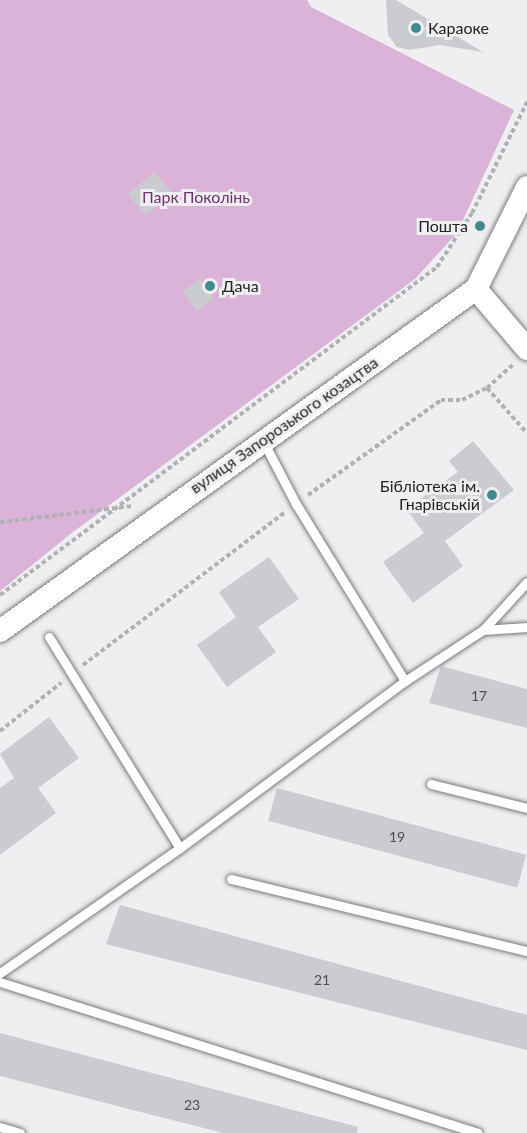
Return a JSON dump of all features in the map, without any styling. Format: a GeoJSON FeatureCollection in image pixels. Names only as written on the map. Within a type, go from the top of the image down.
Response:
{"type":"FeatureCollection","features":[{"type":"Feature","properties":{"kind":"street","name":"вулиця Запорозького козацтва"},"geometry":{"type":"LineString","coordinates":[[0,631],[172,504],[476,289],[527,187]]}},
{"type":"Feature","properties":{"kind":"street"},"geometry":{"type":"LineString","coordinates":[[476,289],[520,357]]}},
{"type":"Feature","properties":{"kind":"lane"},"geometry":{"type":"LineString","coordinates":[[263,440],[296,504],[405,681]]}},
{"type":"Feature","properties":{"kind":"lane"},"geometry":{"type":"LineString","coordinates":[[0,973],[180,848],[405,681],[483,630],[527,582]]}},
{"type":"Feature","properties":{"kind":"lane"},"geometry":{"type":"LineString","coordinates":[[483,630],[527,627]]}},
{"type":"Feature","properties":{"kind":"lane"},"geometry":{"type":"LineString","coordinates":[[49,638],[73,673],[180,848]]}},
{"type":"Feature","properties":{"kind":"lane"},"geometry":{"type":"LineString","coordinates":[[431,784],[527,808]]}},
{"type":"Feature","properties":{"kind":"lane"},"geometry":{"type":"LineString","coordinates":[[231,879],[527,951]]}},
{"type":"Feature","properties":{"kind":"lane"},"geometry":{"type":"LineString","coordinates":[[0,982],[478,1133]]}},
{"type":"Feature","properties":{"kind":"lane"},"geometry":{"type":"LineString","coordinates":[[0,1127],[20,1133]]}},
{"type":"Feature","properties":{"kind":"path"},"geometry":{"type":"LineString","coordinates":[[0,595],[436,267],[472,213],[527,102]]}},
{"type":"Feature","properties":{"kind":"path"},"geometry":{"type":"LineString","coordinates":[[0,730],[296,504],[441,400],[462,400],[487,388],[520,357]]}},
{"type":"Feature","properties":{"kind":"path"},"geometry":{"type":"LineString","coordinates":[[487,388],[527,434]]}},
{"type":"Feature","properties":{"kind":"path"},"geometry":{"type":"LineString","coordinates":[[0,522],[118,507],[172,504]]}},
{"type":"Feature","properties":{"kind":"green space","name":"Парк Поколінь"},"geometry":{"type":"Polygon","coordinates":[[[0,0],[307,0],[311,7],[514,110],[457,233],[415,279],[73,532],[0,591],[0,0]]]}},
{"type":"Feature","properties":{"kind":"building","name":"Караоке"},"geometry":{"type":"Polygon","coordinates":[[[386,0],[396,0],[483,52],[440,45],[409,50],[397,47],[388,35],[386,0]]]}},
{"type":"Feature","properties":{"kind":"building"},"geometry":{"type":"Polygon","coordinates":[[[155,172],[173,194],[145,216],[128,194],[155,172]]]}},
{"type":"Feature","properties":{"kind":"building"},"geometry":{"type":"Polygon","coordinates":[[[200,279],[214,299],[197,311],[183,291],[200,279]]]}},
{"type":"Feature","properties":{"kind":"building"},"geometry":{"type":"Polygon","coordinates":[[[473,441],[514,490],[445,541],[463,566],[413,603],[383,562],[424,533],[406,509],[458,472],[449,461],[473,441]]]}},
{"type":"Feature","properties":{"kind":"building"},"geometry":{"type":"Polygon","coordinates":[[[269,557],[299,599],[258,627],[276,652],[227,687],[197,645],[236,617],[219,592],[269,557]]]}},
{"type":"Feature","properties":{"kind":"building"},"geometry":{"type":"Polygon","coordinates":[[[441,666],[527,689],[527,728],[429,703],[441,666]]]}},
{"type":"Feature","properties":{"kind":"building"},"geometry":{"type":"Polygon","coordinates":[[[49,717],[79,758],[38,788],[56,813],[0,855],[0,788],[14,778],[0,754],[49,717]]]}},
{"type":"Feature","properties":{"kind":"building"},"geometry":{"type":"Polygon","coordinates":[[[277,788],[526,855],[517,888],[268,821],[277,788]]]}},
{"type":"Feature","properties":{"kind":"building"},"geometry":{"type":"Polygon","coordinates":[[[120,905],[527,1015],[527,1050],[106,944],[120,905]]]}},
{"type":"Feature","properties":{"kind":"building"},"geometry":{"type":"Polygon","coordinates":[[[0,1033],[358,1127],[357,1133],[223,1133],[0,1076],[0,1033]]]}},
{"type":"Feature","properties":{"kind":"place","name":"Караоке"},"geometry":{"type":"Point","coordinates":[416,28]}},
{"type":"Feature","properties":{"kind":"place","name":"Пошта"},"geometry":{"type":"Point","coordinates":[480,226]}},
{"type":"Feature","properties":{"kind":"place","name":"Дача"},"geometry":{"type":"Point","coordinates":[210,286]}},
{"type":"Feature","properties":{"kind":"place","name":"Бібліотека ім. Гнарівській"},"geometry":{"type":"Point","coordinates":[492,495]}}]}
